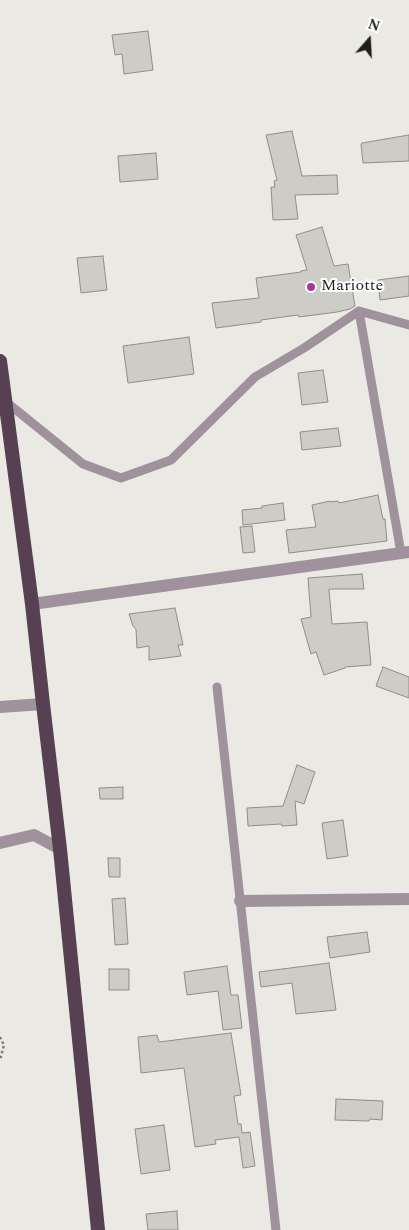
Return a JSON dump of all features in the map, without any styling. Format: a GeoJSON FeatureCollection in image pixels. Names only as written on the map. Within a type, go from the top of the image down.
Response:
{"type":"FeatureCollection","features":[{"type":"Feature","properties":{"kind":"highway"},"geometry":{"type":"LineString","coordinates":[[0,361],[32,604],[60,849],[98,1230]]}},
{"type":"Feature","properties":{"kind":"street"},"geometry":{"type":"LineString","coordinates":[[32,604],[405,552]]}},
{"type":"Feature","properties":{"kind":"street"},"geometry":{"type":"LineString","coordinates":[[0,707],[42,704]]}},
{"type":"Feature","properties":{"kind":"street"},"geometry":{"type":"LineString","coordinates":[[0,843],[34,835],[60,849]]}},
{"type":"Feature","properties":{"kind":"street"},"geometry":{"type":"LineString","coordinates":[[240,900],[409,899]]}},
{"type":"Feature","properties":{"kind":"lane"},"geometry":{"type":"LineString","coordinates":[[5,401],[83,464],[121,478],[171,460],[255,377],[304,348],[359,311],[409,325]]}},
{"type":"Feature","properties":{"kind":"lane"},"geometry":{"type":"LineString","coordinates":[[359,311],[405,552]]}},
{"type":"Feature","properties":{"kind":"lane"},"geometry":{"type":"LineString","coordinates":[[217,687],[276,1230]]}},
{"type":"Feature","properties":{"kind":"path"},"geometry":{"type":"LineString","coordinates":[[0,1037],[4,1045],[0,1060]]}},
{"type":"Feature","properties":{"kind":"building"},"geometry":{"type":"Polygon","coordinates":[[[148,31],[153,70],[124,74],[122,54],[115,55],[112,35],[148,31]]]}},
{"type":"Feature","properties":{"kind":"building"},"geometry":{"type":"Polygon","coordinates":[[[292,131],[302,176],[337,175],[338,194],[295,195],[298,219],[273,220],[271,187],[275,187],[274,181],[277,180],[266,135],[292,131]]]}},
{"type":"Feature","properties":{"kind":"building"},"geometry":{"type":"Polygon","coordinates":[[[409,135],[409,161],[363,163],[362,143],[409,135]]]}},
{"type":"Feature","properties":{"kind":"building"},"geometry":{"type":"Polygon","coordinates":[[[156,153],[158,179],[120,182],[118,156],[156,153]]]}},
{"type":"Feature","properties":{"kind":"building"},"geometry":{"type":"Polygon","coordinates":[[[322,227],[334,266],[348,264],[355,306],[337,312],[299,317],[298,315],[216,328],[212,303],[259,298],[256,278],[307,270],[296,235],[322,227]]]}},
{"type":"Feature","properties":{"kind":"building"},"geometry":{"type":"Polygon","coordinates":[[[103,256],[107,290],[81,293],[77,258],[103,256]]]}},
{"type":"Feature","properties":{"kind":"building"},"geometry":{"type":"Polygon","coordinates":[[[409,276],[409,296],[380,300],[378,280],[409,276]]]}},
{"type":"Feature","properties":{"kind":"building"},"geometry":{"type":"Polygon","coordinates":[[[189,337],[194,374],[128,383],[123,346],[189,337]]]}},
{"type":"Feature","properties":{"kind":"building"},"geometry":{"type":"Polygon","coordinates":[[[323,370],[328,402],[302,405],[298,373],[323,370]]]}},
{"type":"Feature","properties":{"kind":"building"},"geometry":{"type":"Polygon","coordinates":[[[338,428],[341,446],[302,450],[300,432],[338,428]]]}},
{"type":"Feature","properties":{"kind":"building"},"geometry":{"type":"Polygon","coordinates":[[[378,495],[383,519],[385,519],[387,541],[289,553],[286,530],[316,527],[312,505],[330,501],[338,501],[339,503],[378,495]]]}},
{"type":"Feature","properties":{"kind":"building"},"geometry":{"type":"Polygon","coordinates":[[[283,503],[285,520],[243,525],[242,510],[283,503]]]}},
{"type":"Feature","properties":{"kind":"building"},"geometry":{"type":"Polygon","coordinates":[[[252,526],[255,552],[243,553],[240,527],[252,526]]]}},
{"type":"Feature","properties":{"kind":"building"},"geometry":{"type":"Polygon","coordinates":[[[362,574],[364,589],[329,589],[332,624],[367,622],[371,665],[345,667],[324,675],[316,652],[311,654],[301,619],[311,617],[308,578],[362,574]]]}},
{"type":"Feature","properties":{"kind":"building"},"geometry":{"type":"Polygon","coordinates":[[[175,608],[183,645],[178,645],[181,656],[149,660],[149,646],[137,648],[136,629],[129,614],[175,608]]]}},
{"type":"Feature","properties":{"kind":"building"},"geometry":{"type":"Polygon","coordinates":[[[383,667],[409,677],[409,698],[376,686],[383,667]]]}},
{"type":"Feature","properties":{"kind":"building"},"geometry":{"type":"Polygon","coordinates":[[[297,765],[315,772],[304,804],[295,801],[297,825],[248,826],[247,808],[283,806],[297,765]]]}},
{"type":"Feature","properties":{"kind":"building"},"geometry":{"type":"Polygon","coordinates":[[[123,787],[123,799],[100,799],[99,788],[123,787]]]}},
{"type":"Feature","properties":{"kind":"building"},"geometry":{"type":"Polygon","coordinates":[[[343,820],[348,856],[327,859],[322,823],[343,820]]]}},
{"type":"Feature","properties":{"kind":"building"},"geometry":{"type":"Polygon","coordinates":[[[108,858],[120,858],[120,877],[109,877],[108,858]]]}},
{"type":"Feature","properties":{"kind":"building"},"geometry":{"type":"Polygon","coordinates":[[[125,898],[128,944],[115,945],[112,899],[125,898]]]}},
{"type":"Feature","properties":{"kind":"building"},"geometry":{"type":"Polygon","coordinates":[[[367,932],[370,952],[330,958],[327,937],[367,932]]]}},
{"type":"Feature","properties":{"kind":"building"},"geometry":{"type":"Polygon","coordinates":[[[329,963],[336,1010],[296,1014],[292,983],[261,987],[259,972],[329,963]]]}},
{"type":"Feature","properties":{"kind":"building"},"geometry":{"type":"Polygon","coordinates":[[[227,966],[231,995],[238,995],[242,1028],[223,1030],[218,991],[187,995],[184,972],[227,966]]]}},
{"type":"Feature","properties":{"kind":"building"},"geometry":{"type":"Polygon","coordinates":[[[109,969],[129,969],[129,990],[109,990],[109,969]]]}},
{"type":"Feature","properties":{"kind":"building"},"geometry":{"type":"Polygon","coordinates":[[[231,1033],[241,1095],[234,1096],[238,1124],[241,1124],[242,1133],[250,1132],[255,1166],[243,1168],[239,1137],[215,1140],[216,1144],[195,1147],[184,1068],[141,1073],[138,1037],[157,1035],[159,1042],[231,1033]]]}},
{"type":"Feature","properties":{"kind":"building"},"geometry":{"type":"Polygon","coordinates":[[[336,1099],[383,1101],[382,1120],[335,1120],[336,1099]]]}},
{"type":"Feature","properties":{"kind":"building"},"geometry":{"type":"Polygon","coordinates":[[[164,1125],[170,1170],[141,1174],[135,1129],[164,1125]]]}},
{"type":"Feature","properties":{"kind":"building"},"geometry":{"type":"Polygon","coordinates":[[[177,1211],[178,1230],[148,1230],[146,1214],[177,1211]]]}},
{"type":"Feature","properties":{"kind":"place","name":"Mariotte"},"geometry":{"type":"Point","coordinates":[311,287]}}]}
